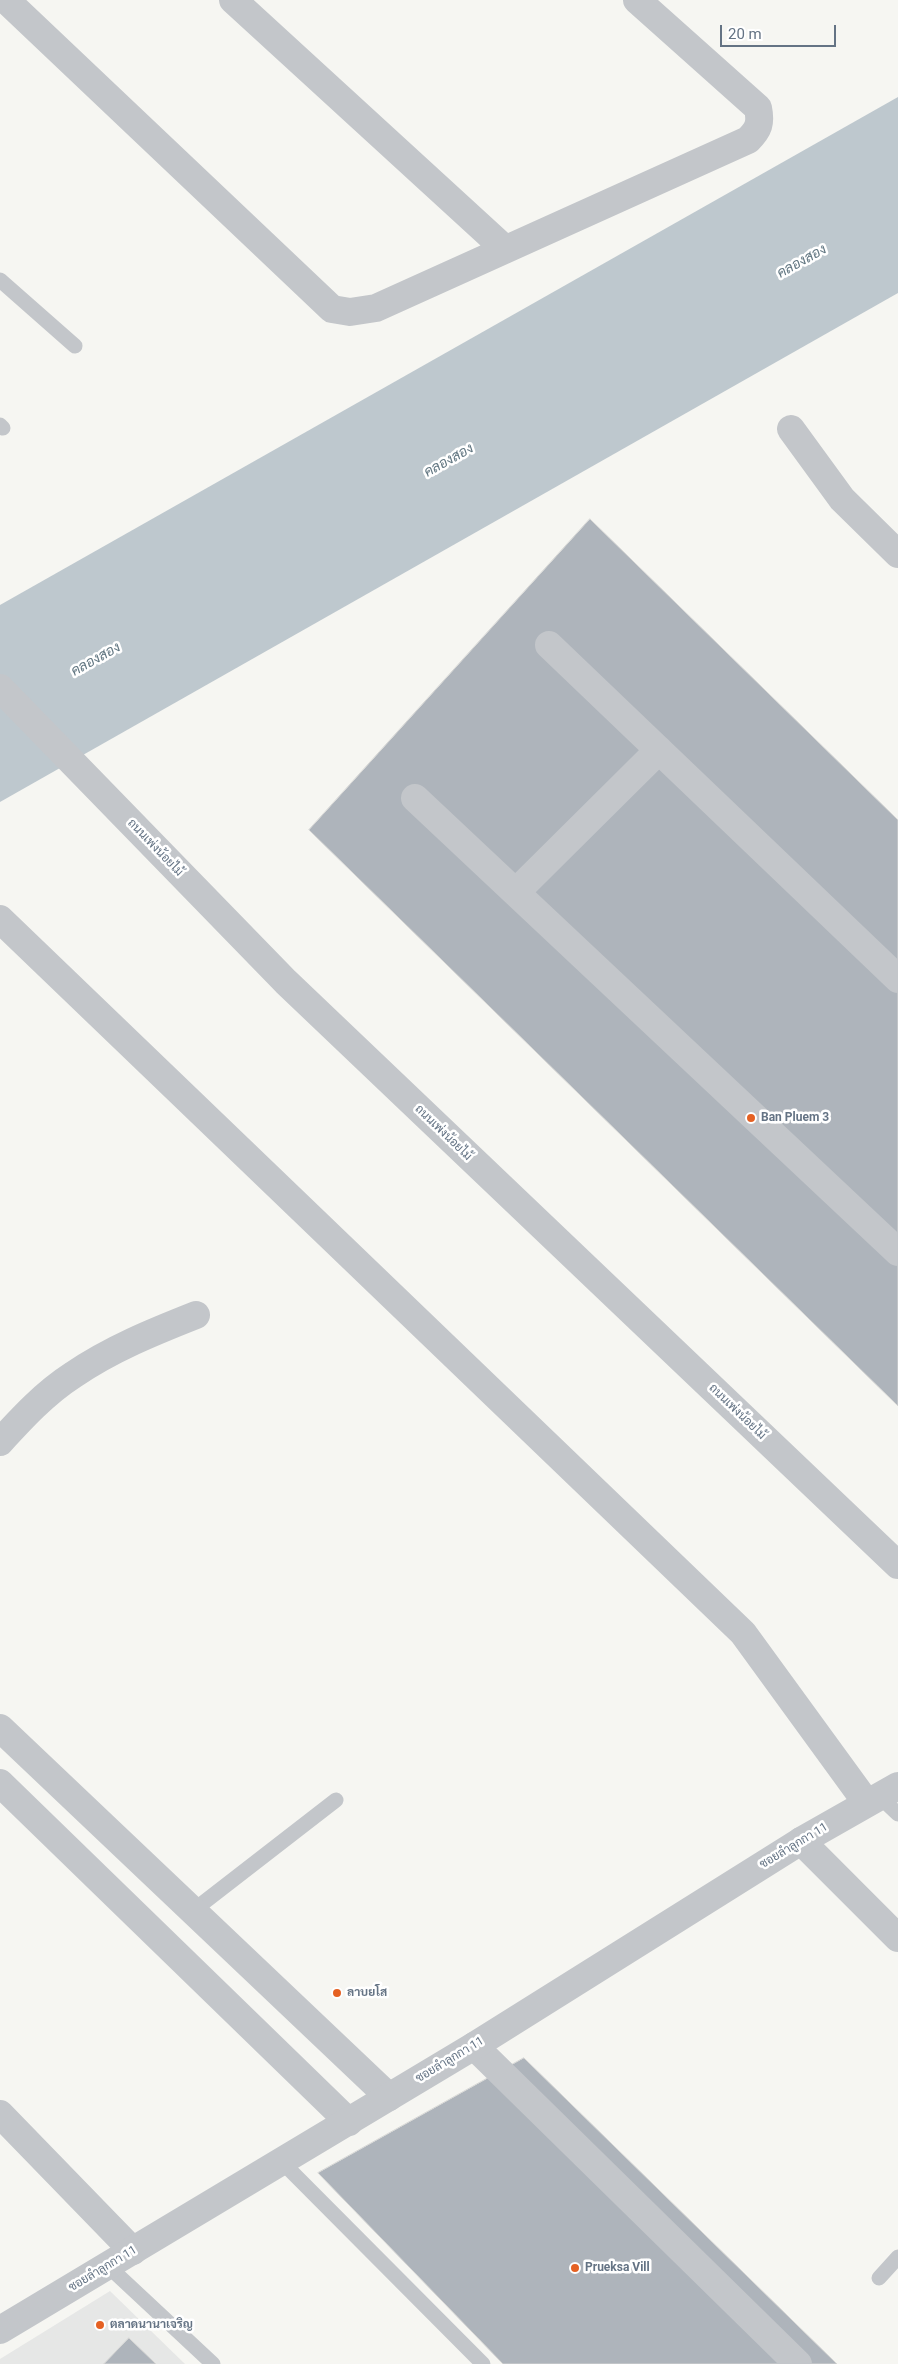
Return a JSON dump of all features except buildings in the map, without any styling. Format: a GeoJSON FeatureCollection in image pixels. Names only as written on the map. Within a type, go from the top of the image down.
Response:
{"type":"FeatureCollection","features":[{"type":"Feature","properties":{"kind":"street"},"geometry":{"type":"LineString","coordinates":[[6,0],[332,309],[350,312],[376,308],[748,140],[759,129],[758,108],[637,0]]}},
{"type":"Feature","properties":{"kind":"street"},"geometry":{"type":"LineString","coordinates":[[233,0],[505,249]]}},
{"type":"Feature","properties":{"kind":"street"},"geometry":{"type":"LineString","coordinates":[[791,429],[842,499],[898,554]]}},
{"type":"Feature","properties":{"kind":"street"},"geometry":{"type":"LineString","coordinates":[[549,645],[898,979]]}},
{"type":"Feature","properties":{"kind":"street","name":"ถนนเพ่งน้อยไม้"},"geometry":{"type":"LineString","coordinates":[[0,688],[286,982],[898,1565]]}},
{"type":"Feature","properties":{"kind":"street"},"geometry":{"type":"LineString","coordinates":[[516,892],[659,750]]}},
{"type":"Feature","properties":{"kind":"street"},"geometry":{"type":"LineString","coordinates":[[415,798],[898,1252]]}},
{"type":"Feature","properties":{"kind":"street"},"geometry":{"type":"LineString","coordinates":[[0,919],[743,1633],[885,1800]]}},
{"type":"Feature","properties":{"kind":"street"},"geometry":{"type":"LineString","coordinates":[[0,1442],[27,1413],[71,1376],[104,1355],[134,1340],[196,1315]]}},
{"type":"Feature","properties":{"kind":"street"},"geometry":{"type":"LineString","coordinates":[[0,1728],[390,2097]]}},
{"type":"Feature","properties":{"kind":"street"},"geometry":{"type":"LineString","coordinates":[[0,1783],[349,2122]]}},
{"type":"Feature","properties":{"kind":"street","name":"ซอยลำลูกกา 11"},"geometry":{"type":"LineString","coordinates":[[0,2330],[474,2046],[801,1841],[885,1800]]}},
{"type":"Feature","properties":{"kind":"street"},"geometry":{"type":"LineString","coordinates":[[801,1841],[898,1938]]}},
{"type":"Feature","properties":{"kind":"street"},"geometry":{"type":"LineString","coordinates":[[474,2046],[798,2364]]}},
{"type":"Feature","properties":{"kind":"street"},"geometry":{"type":"LineString","coordinates":[[0,2114],[133,2251]]}},
{"type":"Feature","properties":{"kind":"lane"},"geometry":{"type":"LineString","coordinates":[[0,280],[75,346]]}},
{"type":"Feature","properties":{"kind":"lane"},"geometry":{"type":"LineString","coordinates":[[194,1910],[336,1800]]}},
{"type":"Feature","properties":{"kind":"lane"},"geometry":{"type":"LineString","coordinates":[[282,2162],[483,2364]]}},
{"type":"Feature","properties":{"kind":"lane"},"geometry":{"type":"LineString","coordinates":[[879,2278],[898,2258]]}},
{"type":"Feature","properties":{"kind":"lane"},"geometry":{"type":"LineString","coordinates":[[108,2266],[213,2364]]}},
{"type":"Feature","properties":{"kind":"shaded area","name":"ตลาดนานาเจริญ"},"geometry":{"type":"Polygon","coordinates":[[[110,2291],[185,2364],[0,2364],[0,2359],[110,2291]]]}},
{"type":"Feature","properties":{"kind":"water","name":"คลองสอง"},"geometry":{"type":"Polygon","coordinates":[[[898,97],[898,293],[0,802],[0,605],[898,97]]]}},
{"type":"Feature","properties":{"kind":"place","name":"Ban Pluem 3"},"geometry":{"type":"Point","coordinates":[751,1118]}},
{"type":"Feature","properties":{"kind":"place","name":"ลาบยโส"},"geometry":{"type":"Point","coordinates":[337,1993]}},
{"type":"Feature","properties":{"kind":"place","name":"Prueksa Vill"},"geometry":{"type":"Point","coordinates":[575,2268]}},
{"type":"Feature","properties":{"kind":"place","name":"ตลาดนานาเจริญ"},"geometry":{"type":"Point","coordinates":[100,2325]}}]}
